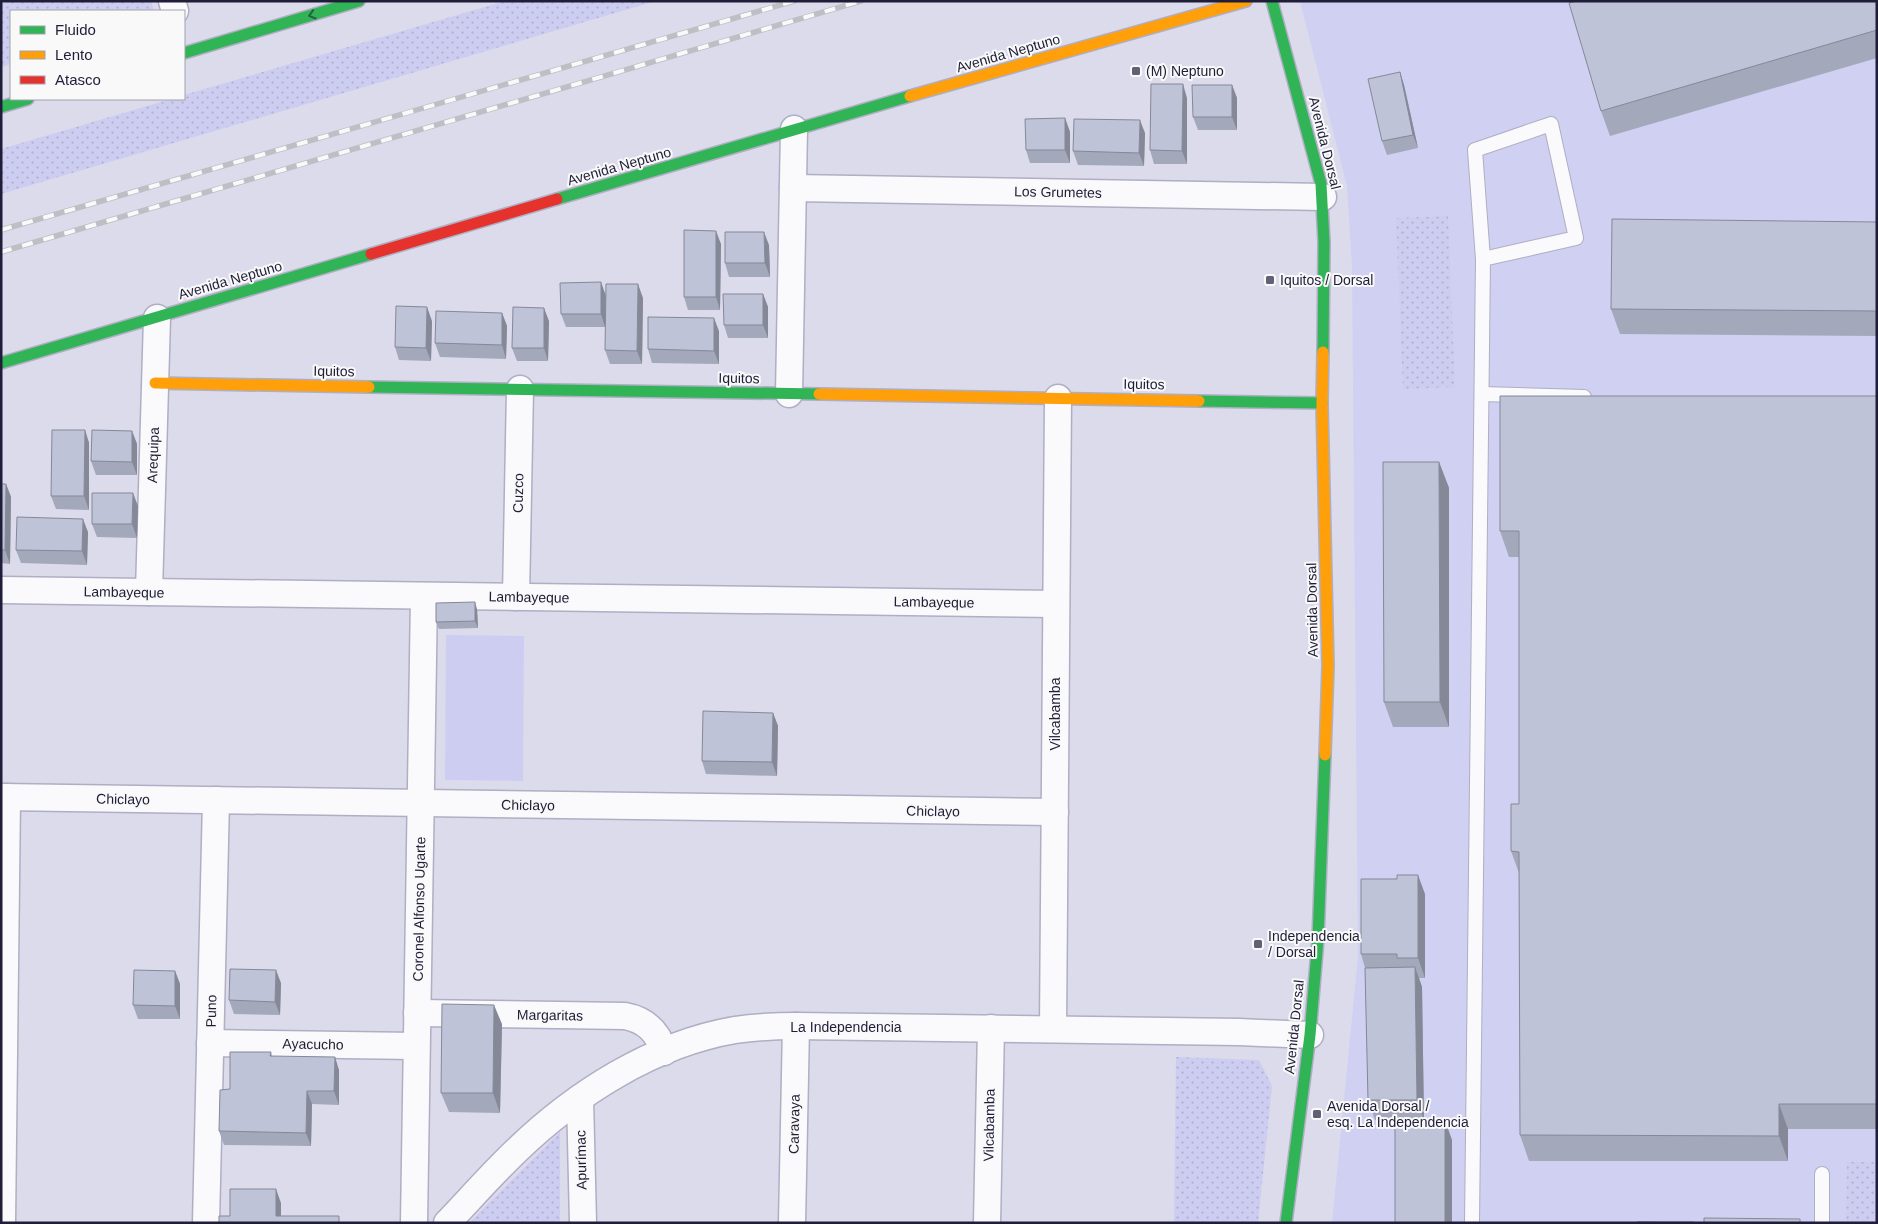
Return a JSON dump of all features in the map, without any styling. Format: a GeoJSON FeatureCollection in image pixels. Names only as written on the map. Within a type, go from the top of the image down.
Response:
{"type":"FeatureCollection","features":[{"type":"Feature","properties":{"kind":"street"},"geometry":{"type":"LineString","coordinates":[[185,49],[359,1]]}},
{"type":"Feature","properties":{"kind":"street","name":"Avenida Neptuno"},"geometry":{"type":"LineString","coordinates":[[1,363],[794,129],[1246,1]]}},
{"type":"Feature","properties":{"kind":"street","name":"Avenida Dorsal"},"geometry":{"type":"LineString","coordinates":[[1272,1],[1322,184],[1324,242],[1322,403],[1328,666],[1318,939],[1310,1035],[1286,1223]]}},
{"type":"Feature","properties":{"kind":"street"},"geometry":{"type":"LineString","coordinates":[[1,107],[25,100]]}},
{"type":"Feature","properties":{"kind":"street"},"geometry":{"type":"LineString","coordinates":[[789,394],[794,129]]}},
{"type":"Feature","properties":{"kind":"street","name":"Los Grumetes"},"geometry":{"type":"LineString","coordinates":[[793,188],[1323,197]]}},
{"type":"Feature","properties":{"kind":"street","name":"Arequipa"},"geometry":{"type":"LineString","coordinates":[[150,592],[157,318]]}},
{"type":"Feature","properties":{"kind":"street","name":"Iquitos"},"geometry":{"type":"LineString","coordinates":[[155,383],[1322,403]]}},
{"type":"Feature","properties":{"kind":"street","name":"Cuzco"},"geometry":{"type":"LineString","coordinates":[[516,597],[520,389]]}},
{"type":"Feature","properties":{"kind":"street","name":"Vilcabamba"},"geometry":{"type":"LineString","coordinates":[[1053,1029],[1058,398]]}},
{"type":"Feature","properties":{"kind":"street","name":"Lambayeque"},"geometry":{"type":"LineString","coordinates":[[1,590],[1056,604]]}},
{"type":"Feature","properties":{"kind":"street","name":"Coronel Alfonso Ugarte"},"geometry":{"type":"LineString","coordinates":[[414,1223],[424,596]]}},
{"type":"Feature","properties":{"kind":"street"},"geometry":{"type":"LineString","coordinates":[[2,1223],[4,797]]}},
{"type":"Feature","properties":{"kind":"street","name":"Chiclayo"},"geometry":{"type":"LineString","coordinates":[[4,797],[1055,812]]}},
{"type":"Feature","properties":{"kind":"street","name":"Puno"},"geometry":{"type":"LineString","coordinates":[[206,1223],[216,800]]}},
{"type":"Feature","properties":{"kind":"street","name":"Margaritas"},"geometry":{"type":"LineString","coordinates":[[417,1013],[625,1016],[635,1018],[652,1028],[658,1036],[664,1052]]}},
{"type":"Feature","properties":{"kind":"street","name":"La Independencia"},"geometry":{"type":"LineString","coordinates":[[448,1223],[515,1152],[543,1126],[580,1098],[633,1066],[664,1052],[699,1039],[735,1030],[796,1026],[1310,1035]]}},
{"type":"Feature","properties":{"kind":"street","name":"Caravaya"},"geometry":{"type":"LineString","coordinates":[[792,1223],[796,1026]]}},
{"type":"Feature","properties":{"kind":"street","name":"Vilcabamba"},"geometry":{"type":"LineString","coordinates":[[987,1223],[991,1028]]}},
{"type":"Feature","properties":{"kind":"street","name":"Ayacucho"},"geometry":{"type":"LineString","coordinates":[[210,1043],[416,1046]]}},
{"type":"Feature","properties":{"kind":"street","name":"Apurímac"},"geometry":{"type":"LineString","coordinates":[[580,1098],[583,1223]]}},
{"type":"Feature","properties":{"kind":"lane"},"geometry":{"type":"LineString","coordinates":[[1472,1223],[1483,259],[1475,150],[1551,124],[1576,238],[1483,259]]}},
{"type":"Feature","properties":{"kind":"lane"},"geometry":{"type":"LineString","coordinates":[[1482,394],[1600,397]]}},
{"type":"Feature","properties":{"kind":"lane"},"geometry":{"type":"LineString","coordinates":[[1822,1174],[1822,1223]]}},
{"type":"Feature","properties":{"kind":"shaded area"},"geometry":{"type":"Polygon","coordinates":[[[12,1],[151,1],[154,10],[10,10],[10,64],[2,67],[1,4],[12,1]]]}},
{"type":"Feature","properties":{"kind":"shaded area"},"geometry":{"type":"Polygon","coordinates":[[[505,1],[656,1],[1,194],[1,149],[168,100],[185,100],[185,95],[505,1]]]}},
{"type":"Feature","properties":{"kind":"shaded area"},"geometry":{"type":"Polygon","coordinates":[[[1300,1],[1877,1],[1877,1223],[1332,1223],[1358,957],[1352,266],[1347,186],[1300,1]]]}},
{"type":"Feature","properties":{"kind":"shaded area"},"geometry":{"type":"Polygon","coordinates":[[[1448,216],[1455,387],[1403,389],[1396,218],[1448,216]]]}},
{"type":"Feature","properties":{"kind":"shaded area"},"geometry":{"type":"Polygon","coordinates":[[[446,635],[524,636],[523,781],[445,780],[446,635]]]}},
{"type":"Feature","properties":{"kind":"shaded area"},"geometry":{"type":"Polygon","coordinates":[[[1176,1057],[1259,1060],[1272,1086],[1258,1223],[1174,1223],[1176,1057]]]}},
{"type":"Feature","properties":{"kind":"shaded area"},"geometry":{"type":"Polygon","coordinates":[[[560,1132],[560,1223],[469,1223],[560,1132]]]}},
{"type":"Feature","properties":{"kind":"shaded area"},"geometry":{"type":"Polygon","coordinates":[[[1847,1162],[1877,1162],[1877,1223],[1846,1223],[1847,1162]]]}},
{"type":"Feature","properties":{"kind":"building"},"geometry":{"type":"Polygon","coordinates":[[[1576,1],[1877,1],[1877,30],[1601,111],[1569,3],[1576,1]]]}},
{"type":"Feature","properties":{"kind":"building"},"geometry":{"type":"Polygon","coordinates":[[[1400,72],[1413,135],[1382,141],[1368,79],[1400,72]]]}},
{"type":"Feature","properties":{"kind":"building"},"geometry":{"type":"Polygon","coordinates":[[[1151,84],[1183,84],[1182,151],[1150,150],[1151,84]]]}},
{"type":"Feature","properties":{"kind":"building"},"geometry":{"type":"Polygon","coordinates":[[[1192,85],[1232,85],[1232,117],[1193,117],[1192,85]]]}},
{"type":"Feature","properties":{"kind":"building"},"geometry":{"type":"Polygon","coordinates":[[[1065,118],[1065,150],[1026,150],[1025,119],[1065,118]]]}},
{"type":"Feature","properties":{"kind":"building"},"geometry":{"type":"Polygon","coordinates":[[[1074,119],[1140,120],[1139,153],[1073,151],[1074,119]]]}},
{"type":"Feature","properties":{"kind":"building"},"geometry":{"type":"Polygon","coordinates":[[[1612,219],[1877,222],[1877,311],[1611,309],[1612,219]]]}},
{"type":"Feature","properties":{"kind":"building"},"geometry":{"type":"Polygon","coordinates":[[[684,230],[716,231],[716,297],[684,297],[684,230]]]}},
{"type":"Feature","properties":{"kind":"building"},"geometry":{"type":"Polygon","coordinates":[[[725,232],[764,232],[765,263],[725,263],[725,232]]]}},
{"type":"Feature","properties":{"kind":"building"},"geometry":{"type":"Polygon","coordinates":[[[601,282],[601,314],[561,314],[560,283],[601,282]]]}},
{"type":"Feature","properties":{"kind":"building"},"geometry":{"type":"Polygon","coordinates":[[[606,284],[638,284],[637,351],[605,350],[606,284]]]}},
{"type":"Feature","properties":{"kind":"building"},"geometry":{"type":"Polygon","coordinates":[[[723,294],[763,294],[763,325],[724,325],[723,294]]]}},
{"type":"Feature","properties":{"kind":"building"},"geometry":{"type":"Polygon","coordinates":[[[396,306],[427,307],[426,348],[395,347],[396,306]]]}},
{"type":"Feature","properties":{"kind":"building"},"geometry":{"type":"Polygon","coordinates":[[[513,307],[544,308],[544,348],[512,348],[513,307]]]}},
{"type":"Feature","properties":{"kind":"building"},"geometry":{"type":"Polygon","coordinates":[[[436,311],[502,313],[502,345],[435,343],[436,311]]]}},
{"type":"Feature","properties":{"kind":"building"},"geometry":{"type":"Polygon","coordinates":[[[648,317],[714,318],[714,351],[648,349],[648,317]]]}},
{"type":"Feature","properties":{"kind":"building"},"geometry":{"type":"Polygon","coordinates":[[[1500,396],[1877,396],[1877,1104],[1779,1104],[1779,1136],[1520,1135],[1519,852],[1511,851],[1511,804],[1519,804],[1519,531],[1500,531],[1500,396]]]}},
{"type":"Feature","properties":{"kind":"building"},"geometry":{"type":"Polygon","coordinates":[[[52,430],[85,430],[84,496],[51,496],[52,430]]]}},
{"type":"Feature","properties":{"kind":"building"},"geometry":{"type":"Polygon","coordinates":[[[92,430],[132,431],[132,462],[91,461],[92,430]]]}},
{"type":"Feature","properties":{"kind":"building"},"geometry":{"type":"Polygon","coordinates":[[[1383,462],[1439,462],[1440,702],[1384,702],[1383,462]]]}},
{"type":"Feature","properties":{"kind":"building"},"geometry":{"type":"Polygon","coordinates":[[[1,484],[6,484],[5,550],[1,550],[1,484]]]}},
{"type":"Feature","properties":{"kind":"building"},"geometry":{"type":"Polygon","coordinates":[[[92,493],[133,493],[132,524],[92,524],[92,493]]]}},
{"type":"Feature","properties":{"kind":"building"},"geometry":{"type":"Polygon","coordinates":[[[17,517],[83,519],[82,551],[16,550],[17,517]]]}},
{"type":"Feature","properties":{"kind":"building"},"geometry":{"type":"Polygon","coordinates":[[[475,602],[475,621],[436,622],[436,603],[475,602]]]}},
{"type":"Feature","properties":{"kind":"building"},"geometry":{"type":"Polygon","coordinates":[[[703,711],[773,713],[772,762],[702,761],[703,711]]]}},
{"type":"Feature","properties":{"kind":"building"},"geometry":{"type":"Polygon","coordinates":[[[1397,875],[1418,875],[1418,958],[1397,958],[1397,954],[1361,954],[1361,879],[1397,879],[1397,875]]]}},
{"type":"Feature","properties":{"kind":"building"},"geometry":{"type":"Polygon","coordinates":[[[1415,967],[1417,1100],[1368,1100],[1365,968],[1415,967]]]}},
{"type":"Feature","properties":{"kind":"building"},"geometry":{"type":"Polygon","coordinates":[[[230,969],[276,970],[275,1002],[229,1000],[230,969]]]}},
{"type":"Feature","properties":{"kind":"building"},"geometry":{"type":"Polygon","coordinates":[[[134,970],[175,971],[175,1006],[133,1005],[134,970]]]}},
{"type":"Feature","properties":{"kind":"building"},"geometry":{"type":"Polygon","coordinates":[[[442,1004],[494,1005],[493,1093],[441,1093],[442,1004]]]}},
{"type":"Feature","properties":{"kind":"building"},"geometry":{"type":"Polygon","coordinates":[[[230,1052],[271,1052],[270,1056],[335,1057],[334,1091],[307,1091],[306,1133],[219,1131],[220,1090],[230,1089],[230,1052]]]}},
{"type":"Feature","properties":{"kind":"building"},"geometry":{"type":"Polygon","coordinates":[[[1395,1120],[1445,1120],[1445,1223],[1395,1223],[1395,1120]]]}},
{"type":"Feature","properties":{"kind":"building"},"geometry":{"type":"Polygon","coordinates":[[[230,1189],[276,1189],[276,1216],[339,1216],[339,1223],[219,1223],[219,1216],[230,1216],[230,1189]]]}},
{"type":"Feature","properties":{"kind":"building"},"geometry":{"type":"Polygon","coordinates":[[[1704,1218],[1800,1219],[1800,1223],[1704,1223],[1704,1218]]]}},
{"type":"Feature","properties":{"kind":"building"},"geometry":{"type":"Polygon","coordinates":[[[1637,1222],[1694,1222],[1694,1223],[1637,1222]]]}},
{"type":"Feature","properties":{"kind":"railway"},"geometry":{"type":"LineString","coordinates":[[1,230],[794,1]]}},
{"type":"Feature","properties":{"kind":"railway"},"geometry":{"type":"LineString","coordinates":[[1,252],[861,1]]}},
{"type":"Feature","properties":{"kind":"traffic: fast"},"geometry":{"type":"LineString","coordinates":[[185,53],[359,1]]}},
{"type":"Feature","properties":{"kind":"traffic: fast"},"geometry":{"type":"LineString","coordinates":[[1272,1],[1321,184],[1324,242],[1323,352]]}},
{"type":"Feature","properties":{"kind":"traffic: fast"},"geometry":{"type":"LineString","coordinates":[[557,199],[910,96]]}},
{"type":"Feature","properties":{"kind":"traffic: fast"},"geometry":{"type":"LineString","coordinates":[[1,107],[25,100]]}},
{"type":"Feature","properties":{"kind":"traffic: fast"},"geometry":{"type":"LineString","coordinates":[[1,363],[371,254]]}},
{"type":"Feature","properties":{"kind":"traffic: fast"},"geometry":{"type":"LineString","coordinates":[[369,387],[819,394]]}},
{"type":"Feature","properties":{"kind":"traffic: fast"},"geometry":{"type":"LineString","coordinates":[[1199,401],[1322,403]]}},
{"type":"Feature","properties":{"kind":"traffic: fast"},"geometry":{"type":"LineString","coordinates":[[1286,1223],[1310,1035],[1318,939],[1325,755]]}},
{"type":"Feature","properties":{"kind":"traffic: slow"},"geometry":{"type":"LineString","coordinates":[[910,96],[1246,1]]}},
{"type":"Feature","properties":{"kind":"traffic: slow"},"geometry":{"type":"LineString","coordinates":[[1323,352],[1322,403],[1328,666],[1325,755]]}},
{"type":"Feature","properties":{"kind":"traffic: slow"},"geometry":{"type":"LineString","coordinates":[[155,383],[369,387]]}},
{"type":"Feature","properties":{"kind":"traffic: slow"},"geometry":{"type":"LineString","coordinates":[[819,394],[1199,401]]}},
{"type":"Feature","properties":{"kind":"traffic: jam"},"geometry":{"type":"LineString","coordinates":[[371,254],[557,199]]}},
{"type":"Feature","properties":{"kind":"place","name":"(M) Neptuno"},"geometry":{"type":"Point","coordinates":[1136,71]}},
{"type":"Feature","properties":{"kind":"place","name":"Iquitos / Dorsal"},"geometry":{"type":"Point","coordinates":[1270,280]}},
{"type":"Feature","properties":{"kind":"place","name":"Independencia / Dorsal"},"geometry":{"type":"Point","coordinates":[1258,944]}},
{"type":"Feature","properties":{"kind":"place","name":"Avenida Dorsal / esq. La Independencia"},"geometry":{"type":"Point","coordinates":[1317,1114]}}]}
